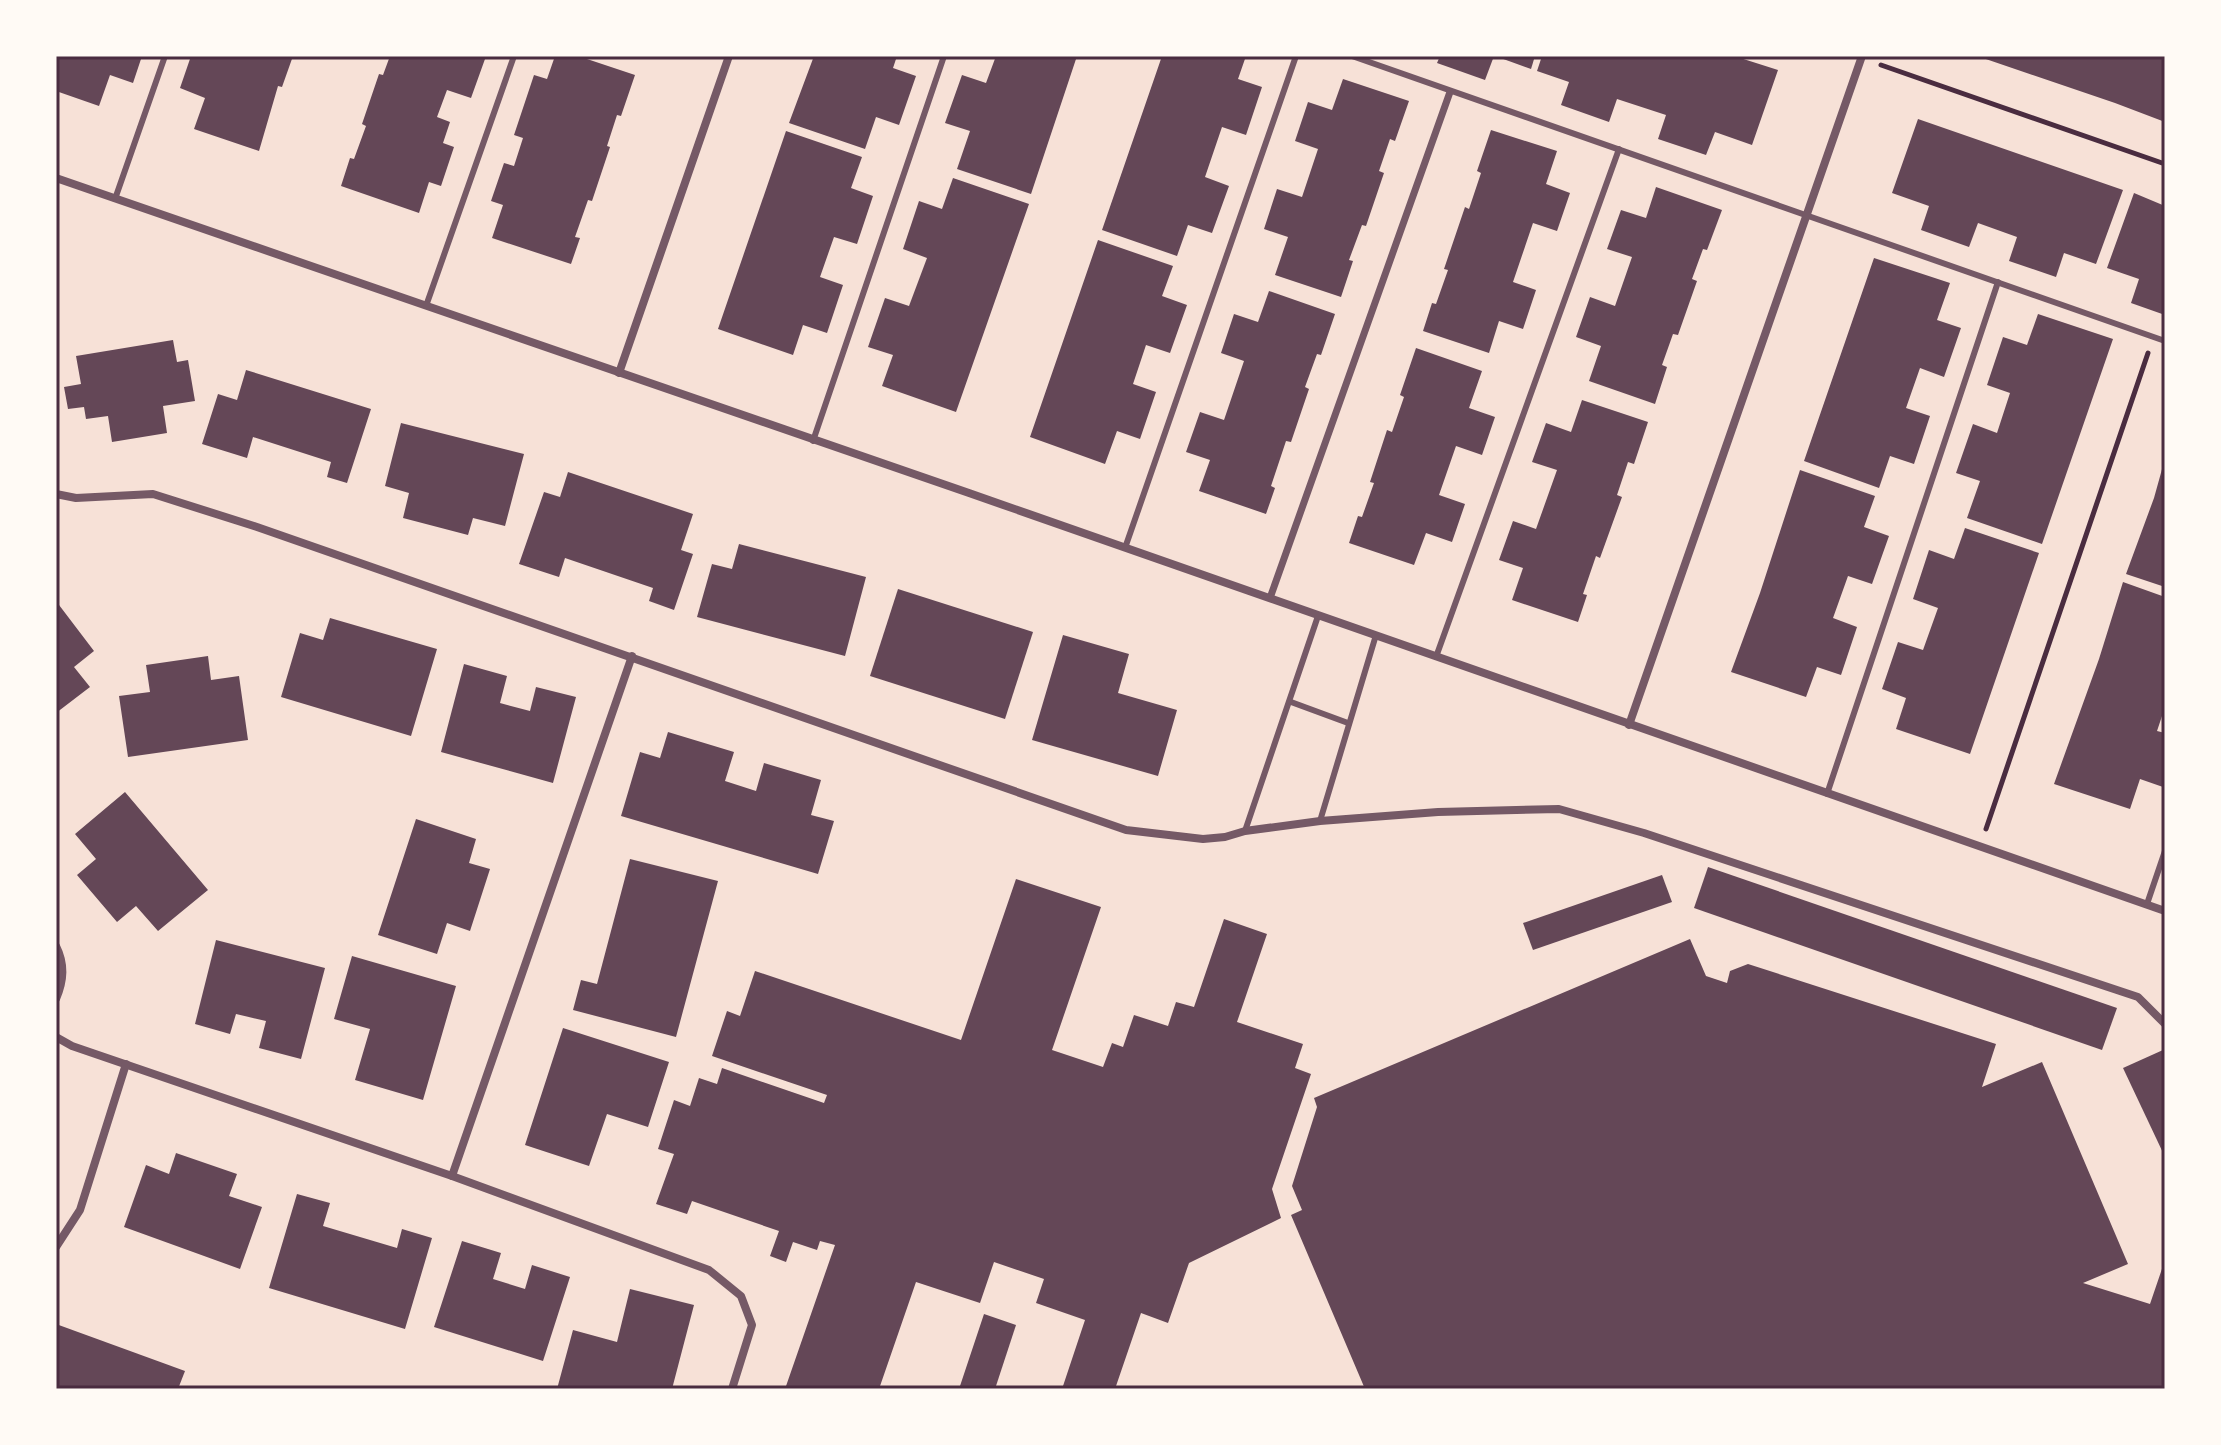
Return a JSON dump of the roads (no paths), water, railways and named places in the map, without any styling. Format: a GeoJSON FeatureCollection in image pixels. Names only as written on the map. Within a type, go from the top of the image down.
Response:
{"type":"FeatureCollection","features":[{"type":"Feature","properties":{"kind":"street"},"geometry":{"type":"LineString","coordinates":[[619,373],[729,56]]}},
{"type":"Feature","properties":{"kind":"street"},"geometry":{"type":"LineString","coordinates":[[1629,725],[1860,57]]}},
{"type":"Feature","properties":{"kind":"street"},"geometry":{"type":"LineString","coordinates":[[1270,598],[1450,92]]}},
{"type":"Feature","properties":{"kind":"street"},"geometry":{"type":"LineString","coordinates":[[56,178],[2165,911]]}},
{"type":"Feature","properties":{"kind":"street"},"geometry":{"type":"LineString","coordinates":[[56,494],[76,498],[153,494],[632,656],[1126,830],[1203,839],[1320,821],[1438,812],[1559,809],[1659,838],[2138,997],[2165,1024]]}},
{"type":"Feature","properties":{"kind":"street"},"geometry":{"type":"LineString","coordinates":[[452,1176],[632,656]]}},
{"type":"Feature","properties":{"kind":"street"},"geometry":{"type":"LineString","coordinates":[[56,946],[63,964],[63,981],[56,999]]}},
{"type":"Feature","properties":{"kind":"street"},"geometry":{"type":"LineString","coordinates":[[56,1037],[72,1046],[452,1176],[709,1270],[741,1296],[752,1325],[732,1389]]}},
{"type":"Feature","properties":{"kind":"street"},"geometry":{"type":"LineString","coordinates":[[56,1247],[80,1210],[126,1064]]}},
{"type":"Feature","properties":{"kind":"lane"},"geometry":{"type":"LineString","coordinates":[[115,199],[165,56]]}},
{"type":"Feature","properties":{"kind":"lane"},"geometry":{"type":"LineString","coordinates":[[426,306],[514,56]]}},
{"type":"Feature","properties":{"kind":"lane"},"geometry":{"type":"LineString","coordinates":[[813,441],[944,56]]}},
{"type":"Feature","properties":{"kind":"lane"},"geometry":{"type":"LineString","coordinates":[[1125,548],[1296,56]]}},
{"type":"Feature","properties":{"kind":"lane"},"geometry":{"type":"LineString","coordinates":[[1352,56],[2165,341]]}},
{"type":"Feature","properties":{"kind":"lane"},"geometry":{"type":"LineString","coordinates":[[1436,658],[1619,149]]}},
{"type":"Feature","properties":{"kind":"lane"},"geometry":{"type":"LineString","coordinates":[[1827,794],[1998,282]]}},
{"type":"Feature","properties":{"kind":"lane"},"geometry":{"type":"LineString","coordinates":[[1245,831],[1318,616]]}},
{"type":"Feature","properties":{"kind":"lane"},"geometry":{"type":"LineString","coordinates":[[1320,821],[1376,635]]}},
{"type":"Feature","properties":{"kind":"lane"},"geometry":{"type":"LineString","coordinates":[[1291,702],[1348,723]]}},
{"type":"Feature","properties":{"kind":"lane"},"geometry":{"type":"LineString","coordinates":[[2147,904],[2165,851]]}}]}
